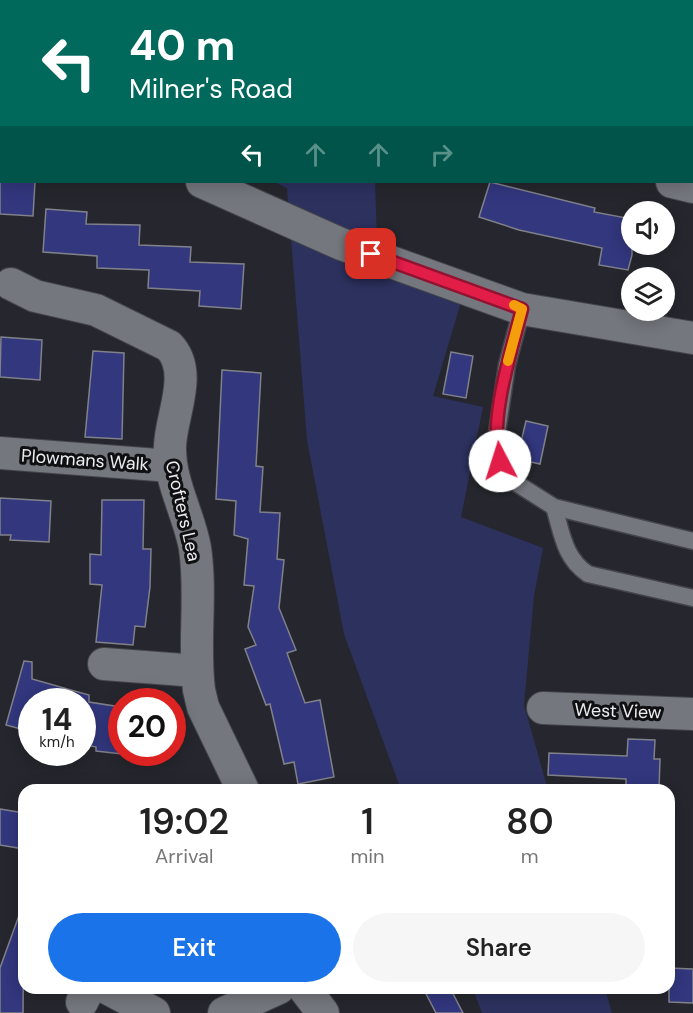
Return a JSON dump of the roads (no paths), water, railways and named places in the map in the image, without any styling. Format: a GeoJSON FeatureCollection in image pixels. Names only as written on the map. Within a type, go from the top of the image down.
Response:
{"type":"FeatureCollection","features":[{"type":"Feature","properties":{"kind":"street"},"geometry":{"type":"LineString","coordinates":[[203,183],[341,244],[522,309],[693,338]]}},
{"type":"Feature","properties":{"kind":"street"},"geometry":{"type":"LineString","coordinates":[[676,183],[693,187]]}},
{"type":"Feature","properties":{"kind":"street","name":"Crofters Lea"},"geometry":{"type":"LineString","coordinates":[[11,284],[35,296],[96,310],[169,346],[178,356],[181,368],[170,445],[171,466],[195,549],[197,671],[203,707],[240,784]]}},
{"type":"Feature","properties":{"kind":"street","name":"Plowmans Walk"},"geometry":{"type":"LineString","coordinates":[[0,453],[171,466]]}},
{"type":"Feature","properties":{"kind":"street"},"geometry":{"type":"LineString","coordinates":[[104,664],[197,671]]}},
{"type":"Feature","properties":{"kind":"street","name":"West View"},"geometry":{"type":"LineString","coordinates":[[543,708],[693,714]]}},
{"type":"Feature","properties":{"kind":"street"},"geometry":{"type":"LineString","coordinates":[[95,994],[154,1013]]}},
{"type":"Feature","properties":{"kind":"street"},"geometry":{"type":"LineString","coordinates":[[224,1013],[266,994]]}},
{"type":"Feature","properties":{"kind":"street"},"geometry":{"type":"LineString","coordinates":[[309,994],[323,1013]]}},
{"type":"Feature","properties":{"kind":"lane"},"geometry":{"type":"LineString","coordinates":[[522,309],[507,365],[495,446],[505,477],[554,507],[693,541]]}},
{"type":"Feature","properties":{"kind":"lane"},"geometry":{"type":"LineString","coordinates":[[554,507],[568,555],[588,574],[693,598]]}}]}
